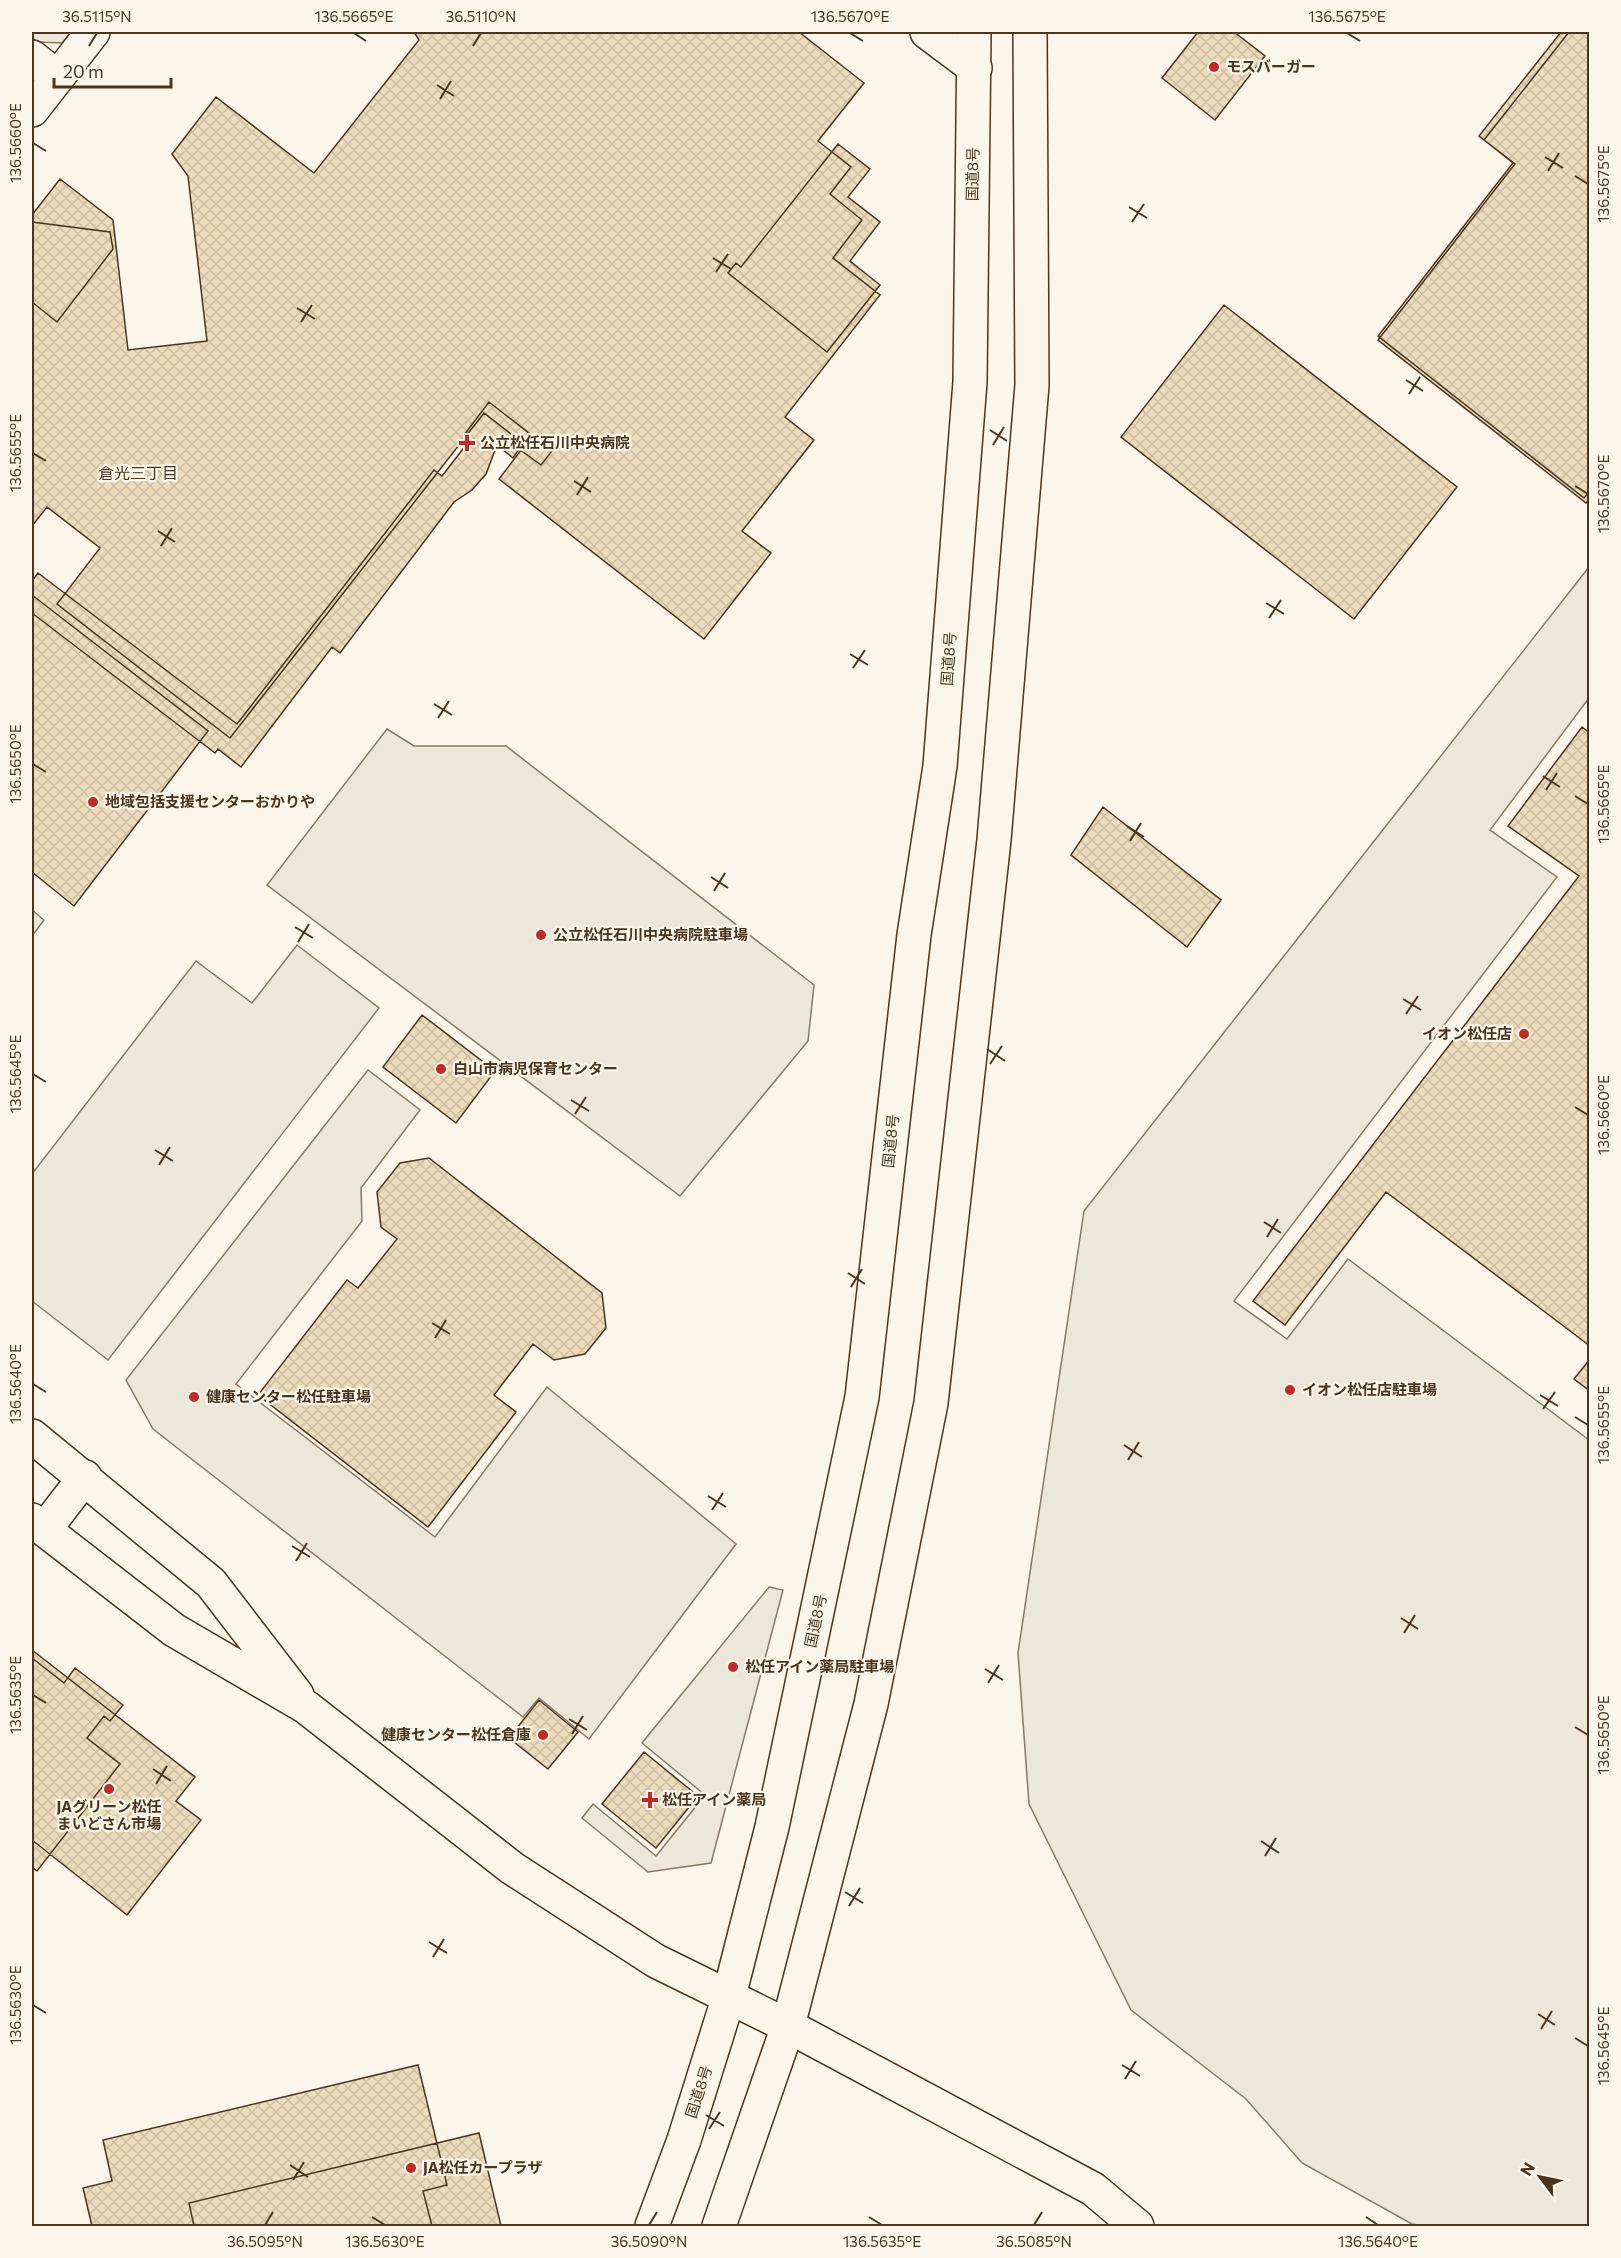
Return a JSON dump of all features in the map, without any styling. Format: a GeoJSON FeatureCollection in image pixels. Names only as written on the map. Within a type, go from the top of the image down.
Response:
{"type":"FeatureCollection","features":[{"type":"Feature","properties":{"kind":"main road"},"geometry":{"type":"LineString","coordinates":[[32,110],[93,32]]}},
{"type":"Feature","properties":{"kind":"main road"},"geometry":{"type":"LineString","coordinates":[[927,32],[975,68]]}},
{"type":"Feature","properties":{"kind":"main road","name":"国道8号"},"geometry":{"type":"LineString","coordinates":[[652,2226],[684,2140],[729,1996],[772,1827],[862,1397],[914,935],[940,766],[970,382],[974,32]]}},
{"type":"Feature","properties":{"kind":"main road"},"geometry":{"type":"LineString","coordinates":[[719,2226],[788,2026],[871,1704],[931,1403],[994,840],[1032,385],[1029,32]]}},
{"type":"Feature","properties":{"kind":"main road"},"geometry":{"type":"LineString","coordinates":[[32,57],[57,77]]}},
{"type":"Feature","properties":{"kind":"main road"},"geometry":{"type":"LineString","coordinates":[[32,1436],[85,1477],[211,1583],[306,1707]]}},
{"type":"Feature","properties":{"kind":"main road"},"geometry":{"type":"LineString","coordinates":[[85,1477],[38,1524],[174,1630],[306,1707],[512,1868],[656,1961],[788,2026],[1093,2189],[1137,2226]]}},
{"type":"Feature","properties":{"kind":"shaded area"},"geometry":{"type":"Polygon","coordinates":[[[32,32],[71,32],[62,43],[37,42],[32,37],[32,32]]]}},
{"type":"Feature","properties":{"kind":"shaded area","name":"イオン松任店駐車場"},"geometry":{"type":"Polygon","coordinates":[[[1589,567],[1589,698],[1490,830],[1557,877],[1234,1301],[1287,1339],[1348,1259],[1589,1440],[1589,2226],[1425,2226],[1412,2224],[1302,2163],[1246,2099],[1131,2010],[1029,1804],[1018,1653],[1084,1211],[1589,567]]]}},
{"type":"Feature","properties":{"kind":"shaded area","name":"公立松任石川中央病院駐車場"},"geometry":{"type":"Polygon","coordinates":[[[387,729],[414,746],[506,746],[814,985],[808,1041],[680,1196],[267,885],[387,729]]]}},
{"type":"Feature","properties":{"kind":"shaded area"},"geometry":{"type":"Polygon","coordinates":[[[32,910],[44,920],[32,936],[32,910]]]}},
{"type":"Feature","properties":{"kind":"shaded area"},"geometry":{"type":"Polygon","coordinates":[[[297,945],[379,1008],[108,1360],[32,1301],[32,1174],[196,961],[252,1003],[297,945]]]}},
{"type":"Feature","properties":{"kind":"shaded area","name":"健康センター松任駐車場"},"geometry":{"type":"Polygon","coordinates":[[[368,1070],[420,1110],[361,1188],[362,1221],[236,1384],[435,1537],[547,1387],[736,1544],[589,1739],[539,1698],[523,1717],[153,1429],[126,1380],[368,1070]]]}},
{"type":"Feature","properties":{"kind":"shaded area","name":"松任アイン薬局駐車場"},"geometry":{"type":"Polygon","coordinates":[[[769,1587],[783,1590],[711,1863],[648,1872],[582,1818],[593,1804],[656,1856],[705,1795],[642,1743],[769,1587]]]}},
{"type":"Feature","properties":{"kind":"building","name":"公立松任石川中央病院"},"geometry":{"type":"Polygon","coordinates":[[[414,32],[799,32],[864,83],[818,141],[851,167],[830,194],[862,220],[833,258],[880,295],[785,417],[814,440],[742,531],[771,553],[704,639],[499,479],[525,445],[484,413],[230,738],[57,604],[100,548],[47,507],[32,526],[32,215],[60,179],[113,220],[128,350],[207,341],[188,176],[172,154],[216,97],[314,173],[419,40],[414,32]]]}},
{"type":"Feature","properties":{"kind":"building","name":"モスバーガー"},"geometry":{"type":"Polygon","coordinates":[[[1198,32],[1234,32],[1265,56],[1215,120],[1162,78],[1198,32]]]}},
{"type":"Feature","properties":{"kind":"building"},"geometry":{"type":"Polygon","coordinates":[[[1561,32],[1590,32],[1590,499],[1586,503],[1378,340],[1515,164],[1479,136],[1561,32]]]}},
{"type":"Feature","properties":{"kind":"building"},"geometry":{"type":"Polygon","coordinates":[[[1569,32],[1590,32],[1590,491],[1584,498],[1378,336],[1513,163],[1484,140],[1569,32]]]}},
{"type":"Feature","properties":{"kind":"building"},"geometry":{"type":"Polygon","coordinates":[[[838,144],[870,169],[848,197],[880,222],[850,261],[880,285],[827,352],[728,273],[736,263],[741,267],[838,144]]]}},
{"type":"Feature","properties":{"kind":"building"},"geometry":{"type":"Polygon","coordinates":[[[838,144],[870,169],[848,197],[880,222],[850,261],[880,285],[827,352],[728,273],[736,263],[741,267],[838,144]]]}},
{"type":"Feature","properties":{"kind":"building"},"geometry":{"type":"Polygon","coordinates":[[[32,222],[110,232],[113,249],[57,322],[32,302],[32,222]]]}},
{"type":"Feature","properties":{"kind":"building"},"geometry":{"type":"Polygon","coordinates":[[[1224,305],[1457,487],[1354,619],[1121,437],[1224,305]]]}},
{"type":"Feature","properties":{"kind":"building"},"geometry":{"type":"Polygon","coordinates":[[[489,402],[552,451],[541,465],[519,449],[513,458],[497,445],[486,474],[472,490],[454,502],[340,653],[332,647],[241,767],[218,749],[215,753],[32,613],[32,581],[38,573],[237,724],[434,470],[442,476],[470,440],[464,435],[489,402]]]}},
{"type":"Feature","properties":{"kind":"building","name":"地域包括支援センターおかりや"},"geometry":{"type":"Polygon","coordinates":[[[32,595],[208,731],[74,906],[32,872],[32,595]]]}},
{"type":"Feature","properties":{"kind":"building","name":"イオン松任店"},"geometry":{"type":"Polygon","coordinates":[[[1582,727],[1590,733],[1590,1346],[1386,1192],[1285,1325],[1253,1301],[1579,876],[1508,826],[1582,727]]]}},
{"type":"Feature","properties":{"kind":"building"},"geometry":{"type":"Polygon","coordinates":[[[1103,807],[1221,900],[1187,947],[1071,855],[1103,807]]]}},
{"type":"Feature","properties":{"kind":"building","name":"白山市病児保育センター"},"geometry":{"type":"Polygon","coordinates":[[[422,1015],[495,1071],[456,1123],[383,1067],[422,1015]]]}},
{"type":"Feature","properties":{"kind":"building"},"geometry":{"type":"Polygon","coordinates":[[[429,1158],[602,1293],[606,1328],[585,1354],[554,1360],[533,1344],[494,1395],[516,1412],[428,1527],[258,1395],[347,1280],[358,1288],[397,1239],[381,1227],[377,1192],[400,1163],[429,1158]]]}},
{"type":"Feature","properties":{"kind":"building"},"geometry":{"type":"Polygon","coordinates":[[[1590,1359],[1590,1391],[1574,1379],[1590,1359]]]}},
{"type":"Feature","properties":{"kind":"building","name":"JAグリーン松任 まいどさん市場"},"geometry":{"type":"Polygon","coordinates":[[[32,1650],[195,1777],[176,1801],[201,1820],[127,1915],[32,1840],[32,1650]]]}},
{"type":"Feature","properties":{"kind":"building"},"geometry":{"type":"Polygon","coordinates":[[[32,1658],[64,1683],[75,1668],[123,1705],[110,1721],[104,1716],[87,1738],[120,1764],[37,1871],[32,1867],[32,1658]]]}},
{"type":"Feature","properties":{"kind":"building","name":"健康センター松任倉庫"},"geometry":{"type":"Polygon","coordinates":[[[539,1700],[578,1732],[548,1769],[509,1738],[539,1700]]]}},
{"type":"Feature","properties":{"kind":"building","name":"松任アイン薬局"},"geometry":{"type":"Polygon","coordinates":[[[644,1752],[698,1796],[656,1848],[602,1804],[644,1752]]]}},
{"type":"Feature","properties":{"kind":"building"},"geometry":{"type":"Polygon","coordinates":[[[418,2065],[447,2185],[423,2191],[432,2226],[92,2226],[83,2188],[112,2181],[103,2140],[418,2065]]]}},
{"type":"Feature","properties":{"kind":"building","name":"JA松任カープラザ"},"geometry":{"type":"Polygon","coordinates":[[[479,2133],[501,2226],[194,2226],[189,2203],[479,2133]]]}},
{"type":"Feature","properties":{"kind":"place","name":"モスバーガー"},"geometry":{"type":"Point","coordinates":[1214,67]}},
{"type":"Feature","properties":{"kind":"place","name":"公立松任石川中央病院"},"geometry":{"type":"Point","coordinates":[467,443]}},
{"type":"Feature","properties":{"kind":"place","name":"地域包括支援センターおかりや"},"geometry":{"type":"Point","coordinates":[93,802]}},
{"type":"Feature","properties":{"kind":"place","name":"公立松任石川中央病院駐車場"},"geometry":{"type":"Point","coordinates":[541,935]}},
{"type":"Feature","properties":{"kind":"place","name":"イオン松任店"},"geometry":{"type":"Point","coordinates":[1524,1034]}},
{"type":"Feature","properties":{"kind":"place","name":"白山市病児保育センター"},"geometry":{"type":"Point","coordinates":[441,1069]}},
{"type":"Feature","properties":{"kind":"place","name":"イオン松任店駐車場"},"geometry":{"type":"Point","coordinates":[1290,1390]}},
{"type":"Feature","properties":{"kind":"place","name":"健康センター松任駐車場"},"geometry":{"type":"Point","coordinates":[194,1397]}},
{"type":"Feature","properties":{"kind":"place","name":"松任アイン薬局駐車場"},"geometry":{"type":"Point","coordinates":[733,1667]}},
{"type":"Feature","properties":{"kind":"place","name":"健康センター松任倉庫"},"geometry":{"type":"Point","coordinates":[543,1735]}},
{"type":"Feature","properties":{"kind":"place","name":"JAグリーン松任 まいどさん市場"},"geometry":{"type":"Point","coordinates":[109,1789]}},
{"type":"Feature","properties":{"kind":"place","name":"松任アイン薬局"},"geometry":{"type":"Point","coordinates":[650,1800]}},
{"type":"Feature","properties":{"kind":"place","name":"JA松任カープラザ"},"geometry":{"type":"Point","coordinates":[411,2168]}},
{"type":"Feature","properties":{"kind":"district","name":"倉光三丁目"},"geometry":{"type":"Point","coordinates":[138,473]}}]}
